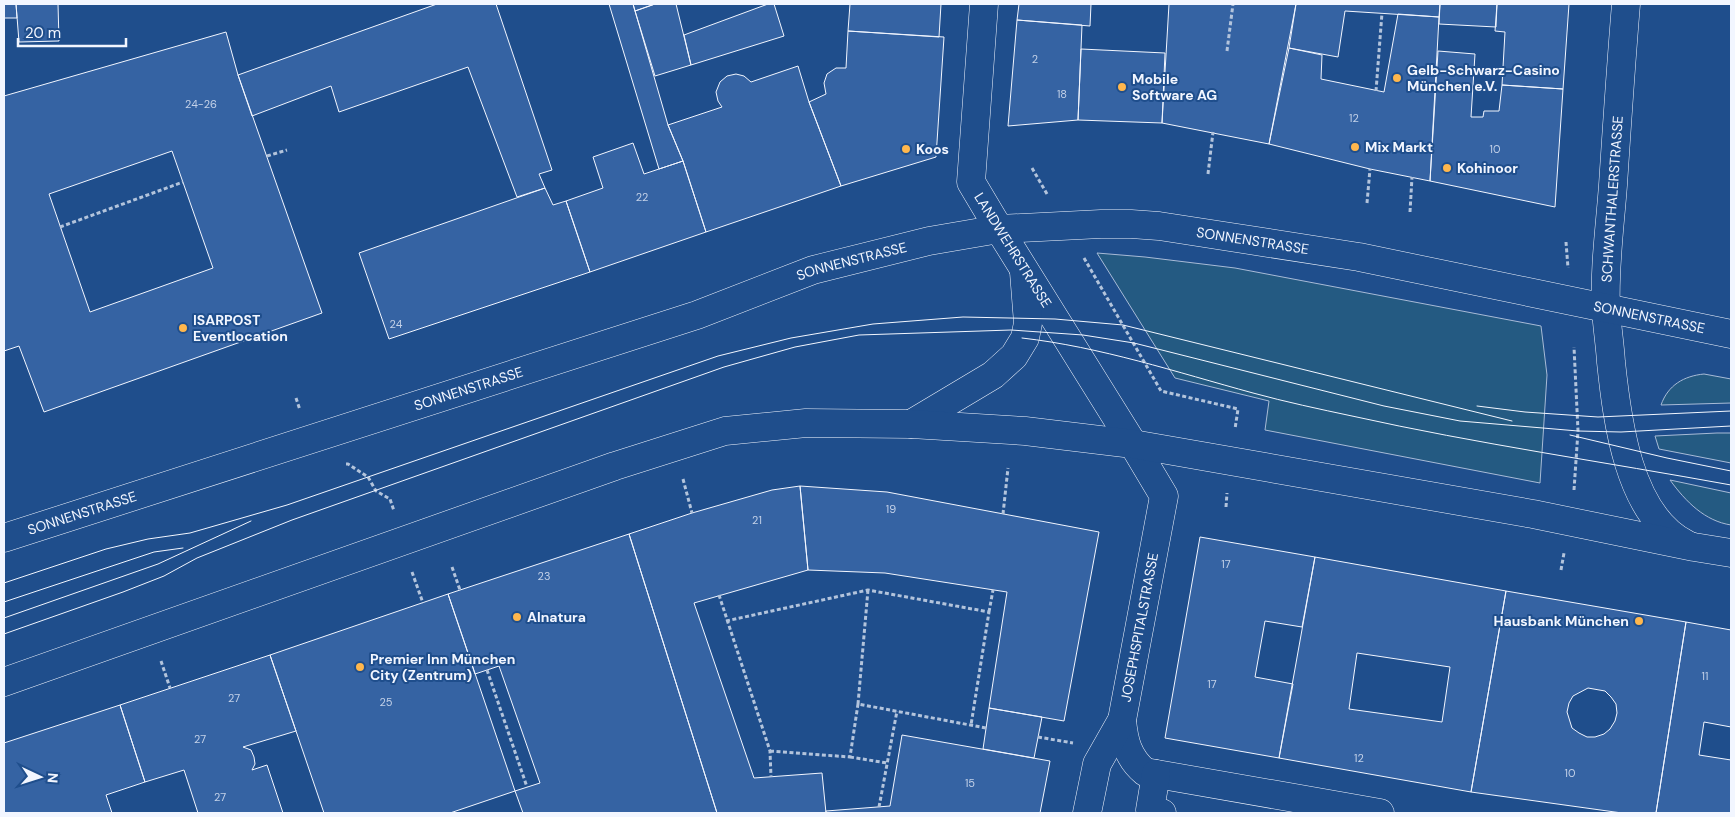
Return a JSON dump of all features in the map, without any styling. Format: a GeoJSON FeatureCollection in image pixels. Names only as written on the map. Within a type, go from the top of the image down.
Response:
{"type":"FeatureCollection","features":[{"type":"Feature","properties":{"kind":"main road","name":"LANDWEHRSTRASSE"},"geometry":{"type":"LineString","coordinates":[[984,4],[971,182],[1133,444]]}},
{"type":"Feature","properties":{"kind":"main road","name":"SCHWANTHALERSTRASSE"},"geometry":{"type":"LineString","coordinates":[[1626,4],[1608,251],[1606,309],[1618,417],[1630,468],[1648,506],[1657,519],[1676,538],[1694,547]]}},
{"type":"Feature","properties":{"kind":"main road","name":"SONNENSTRASSE"},"geometry":{"type":"LineString","coordinates":[[4,538],[679,321],[814,270],[929,241],[999,229],[1064,224],[1131,224],[1178,229],[1359,257],[1731,334]]}},
{"type":"Feature","properties":{"kind":"main road"},"geometry":{"type":"LineString","coordinates":[[911,424],[993,375],[1018,350],[1025,338],[1028,323],[1024,266]]}},
{"type":"Feature","properties":{"kind":"main road"},"geometry":{"type":"LineString","coordinates":[[4,682],[615,466],[725,431],[806,423],[911,424],[1043,432],[1133,444],[1533,514],[1570,523],[1731,553]]}},
{"type":"Feature","properties":{"kind":"main road","name":"JOSEPHSPITALSTRASSE"},"geometry":{"type":"LineString","coordinates":[[1087,813],[1097,764],[1122,720],[1164,496],[1133,444]]}},
{"type":"Feature","properties":{"kind":"main road"},"geometry":{"type":"LineString","coordinates":[[1122,720],[1127,748],[1133,760],[1145,772],[1380,813]]}},
{"type":"Feature","properties":{"kind":"main road"},"geometry":{"type":"LineString","coordinates":[[1156,774],[1156,812]]}},
{"type":"Feature","properties":{"kind":"path"},"geometry":{"type":"LineString","coordinates":[[1227,51],[1233,4]]}},
{"type":"Feature","properties":{"kind":"path"},"geometry":{"type":"LineString","coordinates":[[1376,91],[1382,13]]}},
{"type":"Feature","properties":{"kind":"path"},"geometry":{"type":"LineString","coordinates":[[1208,174],[1213,132]]}},
{"type":"Feature","properties":{"kind":"path"},"geometry":{"type":"LineString","coordinates":[[267,156],[287,150]]}},
{"type":"Feature","properties":{"kind":"path"},"geometry":{"type":"LineString","coordinates":[[1032,168],[1161,391],[1238,409],[1226,507]]}},
{"type":"Feature","properties":{"kind":"path"},"geometry":{"type":"LineString","coordinates":[[1367,203],[1370,169]]}},
{"type":"Feature","properties":{"kind":"path"},"geometry":{"type":"LineString","coordinates":[[1410,212],[1412,177]]}},
{"type":"Feature","properties":{"kind":"path"},"geometry":{"type":"LineString","coordinates":[[60,227],[183,182]]}},
{"type":"Feature","properties":{"kind":"path"},"geometry":{"type":"LineString","coordinates":[[1561,570],[1570,523],[1578,431],[1572,302],[1566,242]]}},
{"type":"Feature","properties":{"kind":"path"},"geometry":{"type":"LineString","coordinates":[[1003,514],[1008,468]]}},
{"type":"Feature","properties":{"kind":"path"},"geometry":{"type":"LineString","coordinates":[[452,567],[460,590]]}},
{"type":"Feature","properties":{"kind":"path"},"geometry":{"type":"LineString","coordinates":[[726,621],[868,590],[989,612]]}},
{"type":"Feature","properties":{"kind":"path"},"geometry":{"type":"LineString","coordinates":[[850,757],[858,704],[868,590]]}},
{"type":"Feature","properties":{"kind":"path"},"geometry":{"type":"LineString","coordinates":[[971,725],[993,590]]}},
{"type":"Feature","properties":{"kind":"path"},"geometry":{"type":"LineString","coordinates":[[718,596],[770,751],[771,777]]}},
{"type":"Feature","properties":{"kind":"path"},"geometry":{"type":"LineString","coordinates":[[487,670],[527,787]]}},
{"type":"Feature","properties":{"kind":"path"},"geometry":{"type":"LineString","coordinates":[[858,704],[986,728]]}},
{"type":"Feature","properties":{"kind":"path"},"geometry":{"type":"LineString","coordinates":[[879,807],[898,711]]}},
{"type":"Feature","properties":{"kind":"path"},"geometry":{"type":"LineString","coordinates":[[770,751],[850,757],[887,763]]}},
{"type":"Feature","properties":{"kind":"shaded area"},"geometry":{"type":"Polygon","coordinates":[[[1097,253],[1235,268],[1541,326],[1547,375],[1540,483],[1265,430],[1269,401],[1175,378],[1097,253]]]}},
{"type":"Feature","properties":{"kind":"shaded area"},"geometry":{"type":"Polygon","coordinates":[[[1704,374],[1731,379],[1731,403],[1661,405],[1672,387],[1683,379],[1704,374]]]}},
{"type":"Feature","properties":{"kind":"shaded area"},"geometry":{"type":"Polygon","coordinates":[[[1731,433],[1731,463],[1659,449],[1655,436],[1731,433]]]}},
{"type":"Feature","properties":{"kind":"shaded area"},"geometry":{"type":"Polygon","coordinates":[[[1670,480],[1731,493],[1731,525],[1704,515],[1689,503],[1670,480]]]}},
{"type":"Feature","properties":{"kind":"building"},"geometry":{"type":"Polygon","coordinates":[[[4,4],[16,4],[17,18],[4,18],[4,4]]]}},
{"type":"Feature","properties":{"kind":"building"},"geometry":{"type":"Polygon","coordinates":[[[16,4],[58,4],[59,41],[19,42],[16,4]]]}},
{"type":"Feature","properties":{"kind":"building"},"geometry":{"type":"Polygon","coordinates":[[[437,4],[496,4],[552,170],[539,174],[545,188],[517,197],[468,67],[339,112],[331,86],[252,116],[238,75],[437,4]]]}},
{"type":"Feature","properties":{"kind":"building"},"geometry":{"type":"Polygon","coordinates":[[[609,4],[633,4],[668,125],[683,161],[659,169],[609,4]]]}},
{"type":"Feature","properties":{"kind":"building"},"geometry":{"type":"Polygon","coordinates":[[[633,4],[655,4],[635,11],[633,4]]]}},
{"type":"Feature","properties":{"kind":"building"},"geometry":{"type":"Polygon","coordinates":[[[655,4],[676,4],[691,65],[655,76],[635,11],[655,4]]]}},
{"type":"Feature","properties":{"kind":"building"},"geometry":{"type":"Polygon","coordinates":[[[768,4],[774,4],[784,36],[691,65],[684,35],[768,4]]]}},
{"type":"Feature","properties":{"kind":"building"},"geometry":{"type":"Polygon","coordinates":[[[850,4],[941,4],[939,37],[848,31],[850,4]]]}},
{"type":"Feature","properties":{"kind":"building"},"geometry":{"type":"Polygon","coordinates":[[[1019,4],[1091,4],[1090,26],[1017,20],[1019,4]]]}},
{"type":"Feature","properties":{"kind":"building"},"geometry":{"type":"Polygon","coordinates":[[[1169,4],[1296,4],[1269,144],[1162,123],[1169,4]]]}},
{"type":"Feature","properties":{"kind":"building"},"geometry":{"type":"Polygon","coordinates":[[[1296,4],[1440,4],[1439,17],[1345,11],[1338,57],[1289,48],[1296,4]]]}},
{"type":"Feature","properties":{"kind":"building"},"geometry":{"type":"Polygon","coordinates":[[[1440,4],[1497,4],[1496,27],[1439,24],[1440,4]]]}},
{"type":"Feature","properties":{"kind":"building"},"geometry":{"type":"Polygon","coordinates":[[[1497,4],[1569,4],[1563,89],[1502,85],[1505,32],[1495,31],[1497,4]]]}},
{"type":"Feature","properties":{"kind":"building"},"geometry":{"type":"Polygon","coordinates":[[[1398,14],[1439,17],[1430,181],[1370,169],[1269,144],[1289,48],[1322,55],[1321,79],[1384,92],[1398,14]]]}},
{"type":"Feature","properties":{"kind":"building"},"geometry":{"type":"Polygon","coordinates":[[[1017,20],[1082,25],[1078,120],[1008,126],[1017,20]]]}},
{"type":"Feature","properties":{"kind":"building"},"geometry":{"type":"Polygon","coordinates":[[[848,31],[944,37],[936,157],[841,186],[809,102],[826,94],[824,83],[827,74],[836,68],[846,68],[848,31]]]}},
{"type":"Feature","properties":{"kind":"building"},"geometry":{"type":"Polygon","coordinates":[[[226,32],[238,75],[322,313],[44,412],[19,346],[4,351],[4,96],[226,32]],[[172,151],[49,194],[90,312],[213,268],[172,151]]]}},
{"type":"Feature","properties":{"kind":"building","name":"Mobile Software AG"},"geometry":{"type":"Polygon","coordinates":[[[1081,49],[1165,53],[1162,123],[1078,120],[1081,49]]]}},
{"type":"Feature","properties":{"kind":"building"},"geometry":{"type":"Polygon","coordinates":[[[1438,51],[1475,54],[1471,117],[1483,117],[1484,111],[1499,111],[1502,85],[1563,89],[1555,207],[1430,181],[1438,51]]]}},
{"type":"Feature","properties":{"kind":"building"},"geometry":{"type":"Polygon","coordinates":[[[798,66],[809,102],[841,186],[706,232],[683,161],[668,125],[722,107],[716,92],[720,82],[727,76],[736,74],[744,76],[751,82],[798,66]]]}},
{"type":"Feature","properties":{"kind":"building"},"geometry":{"type":"Polygon","coordinates":[[[633,143],[644,174],[683,161],[706,232],[590,272],[566,201],[603,188],[593,157],[633,143]]]}},
{"type":"Feature","properties":{"kind":"building"},"geometry":{"type":"Polygon","coordinates":[[[545,188],[553,205],[566,201],[590,272],[389,339],[359,253],[545,188]]]}},
{"type":"Feature","properties":{"kind":"building"},"geometry":{"type":"Polygon","coordinates":[[[800,486],[808,570],[694,603],[754,778],[822,773],[826,813],[717,813],[629,534],[692,513],[772,490],[800,486]]]}},
{"type":"Feature","properties":{"kind":"building"},"geometry":{"type":"Polygon","coordinates":[[[800,486],[887,492],[1099,532],[1064,721],[989,708],[1007,592],[885,573],[808,570],[800,486]]]}},
{"type":"Feature","properties":{"kind":"building"},"geometry":{"type":"Polygon","coordinates":[[[629,534],[717,813],[523,813],[515,791],[540,783],[499,666],[475,674],[448,594],[629,534]]]}},
{"type":"Feature","properties":{"kind":"building"},"geometry":{"type":"Polygon","coordinates":[[[1200,537],[1315,557],[1302,627],[1265,621],[1255,677],[1293,684],[1279,758],[1165,738],[1200,537]]]}},
{"type":"Feature","properties":{"kind":"building"},"geometry":{"type":"Polygon","coordinates":[[[1315,557],[1506,591],[1471,792],[1279,758],[1315,557]],[[1357,653],[1349,709],[1442,722],[1450,667],[1357,653]]]}},
{"type":"Feature","properties":{"kind":"building"},"geometry":{"type":"Polygon","coordinates":[[[1506,591],[1686,622],[1656,813],[1622,813],[1471,792],[1506,591]],[[1588,688],[1573,696],[1567,712],[1572,728],[1587,737],[1604,734],[1610,729],[1617,713],[1616,704],[1605,691],[1588,688]]]}},
{"type":"Feature","properties":{"kind":"building"},"geometry":{"type":"Polygon","coordinates":[[[448,594],[515,791],[450,813],[324,813],[270,655],[448,594]]]}},
{"type":"Feature","properties":{"kind":"building"},"geometry":{"type":"Polygon","coordinates":[[[1686,622],[1731,630],[1731,727],[1704,722],[1699,755],[1731,760],[1731,813],[1656,813],[1686,622]]]}},
{"type":"Feature","properties":{"kind":"building"},"geometry":{"type":"Polygon","coordinates":[[[270,655],[296,731],[243,747],[251,750],[254,757],[255,764],[252,770],[267,765],[283,813],[198,813],[184,770],[145,782],[120,705],[270,655]]]}},
{"type":"Feature","properties":{"kind":"building"},"geometry":{"type":"Polygon","coordinates":[[[120,705],[145,782],[106,795],[112,813],[4,813],[4,743],[120,705]]]}},
{"type":"Feature","properties":{"kind":"building"},"geometry":{"type":"Polygon","coordinates":[[[989,708],[1042,717],[1034,758],[983,749],[989,708]]]}},
{"type":"Feature","properties":{"kind":"building"},"geometry":{"type":"Polygon","coordinates":[[[902,735],[1050,761],[1040,813],[826,813],[826,811],[890,806],[902,735]]]}},
{"type":"Feature","properties":{"kind":"tram line"},"geometry":{"type":"LineString","coordinates":[[4,583],[106,549],[148,539],[190,533],[287,505],[718,356],[791,338],[873,324],[963,317],[1055,319],[1123,325],[1512,421]]}},
{"type":"Feature","properties":{"kind":"tram line"},"geometry":{"type":"LineString","coordinates":[[4,634],[164,576],[197,558],[292,520],[724,367],[795,347],[859,335],[1011,330],[1083,335],[1134,343],[1384,406],[1460,421],[1578,431],[1621,432],[1731,426]]}},
{"type":"Feature","properties":{"kind":"tram line"},"geometry":{"type":"LineString","coordinates":[[1022,338],[1081,347],[1253,393],[1399,426],[1731,485]]}},
{"type":"Feature","properties":{"kind":"tram line"},"geometry":{"type":"LineString","coordinates":[[1477,406],[1525,412],[1598,417],[1731,411]]}},
{"type":"Feature","properties":{"kind":"tram line"},"geometry":{"type":"LineString","coordinates":[[1570,435],[1731,471]]}},
{"type":"Feature","properties":{"kind":"tram line"},"geometry":{"type":"LineString","coordinates":[[4,618],[158,564],[251,521]]}},
{"type":"Feature","properties":{"kind":"tram line"},"geometry":{"type":"LineString","coordinates":[[4,602],[154,552],[183,548]]}},
{"type":"Feature","properties":{"kind":"place","name":"Gelb-Schwarz-Casino München e.V."},"geometry":{"type":"Point","coordinates":[1397,78]}},
{"type":"Feature","properties":{"kind":"place","name":"Mobile Software AG"},"geometry":{"type":"Point","coordinates":[1122,87]}},
{"type":"Feature","properties":{"kind":"place","name":"Mix Markt"},"geometry":{"type":"Point","coordinates":[1355,147]}},
{"type":"Feature","properties":{"kind":"place","name":"Koos"},"geometry":{"type":"Point","coordinates":[906,149]}},
{"type":"Feature","properties":{"kind":"place","name":"Kohinoor"},"geometry":{"type":"Point","coordinates":[1447,168]}},
{"type":"Feature","properties":{"kind":"place","name":"ISARPOST Eventlocation"},"geometry":{"type":"Point","coordinates":[183,328]}},
{"type":"Feature","properties":{"kind":"place","name":"Alnatura"},"geometry":{"type":"Point","coordinates":[517,617]}},
{"type":"Feature","properties":{"kind":"place","name":"Hausbank München"},"geometry":{"type":"Point","coordinates":[1639,621]}},
{"type":"Feature","properties":{"kind":"place","name":"Premier Inn München City (Zentrum)"},"geometry":{"type":"Point","coordinates":[360,667]}}]}
